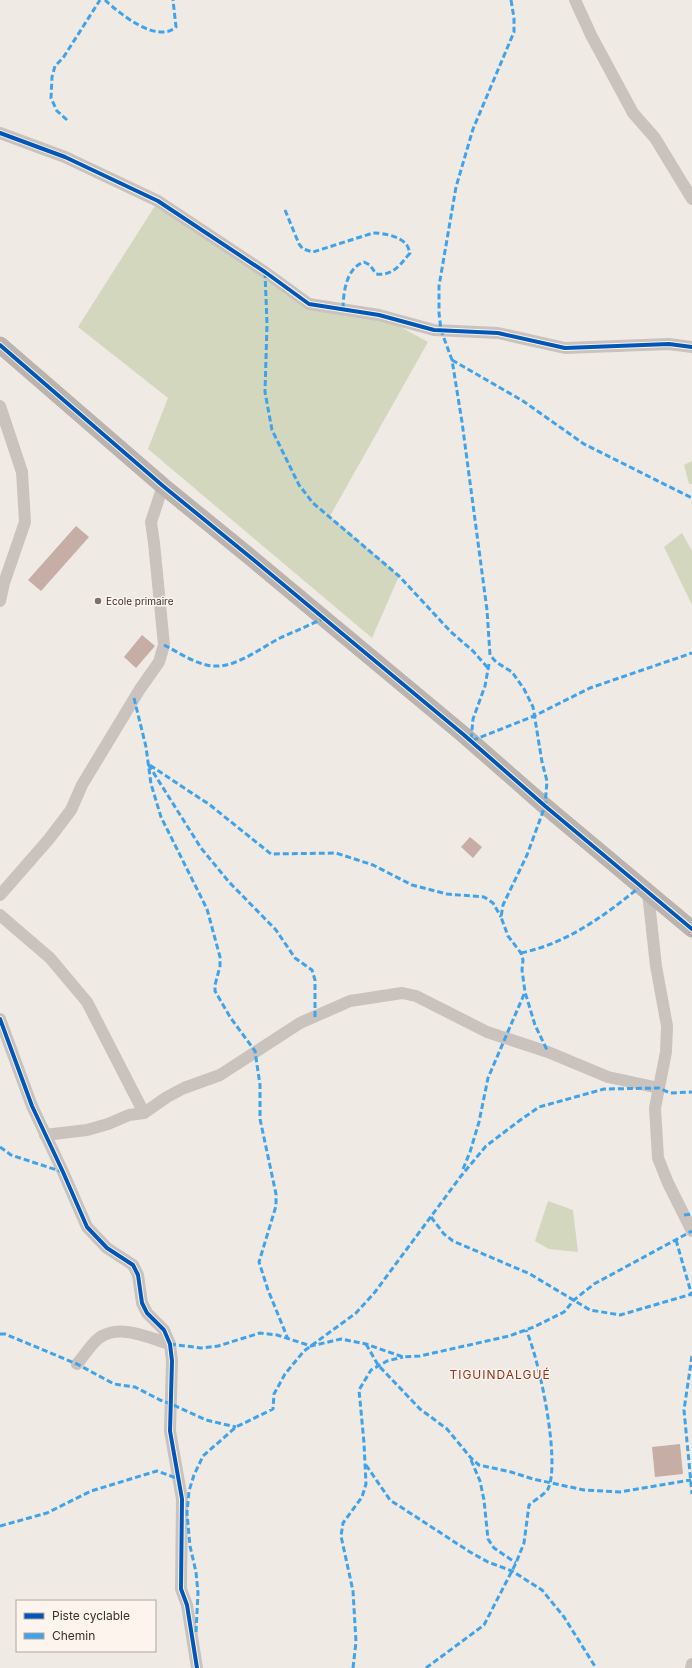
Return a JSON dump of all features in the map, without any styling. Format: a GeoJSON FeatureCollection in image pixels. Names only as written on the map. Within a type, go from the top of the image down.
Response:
{"type":"FeatureCollection","features":[{"type":"Feature","properties":{"kind":"street"},"geometry":{"type":"LineString","coordinates":[[575,0],[591,35],[633,113],[655,138],[692,199]]}},
{"type":"Feature","properties":{"kind":"street"},"geometry":{"type":"LineString","coordinates":[[0,133],[65,157],[158,201],[265,272],[309,304],[379,315],[434,330],[498,333],[565,348],[669,344],[692,347]]}},
{"type":"Feature","properties":{"kind":"street"},"geometry":{"type":"LineString","coordinates":[[0,344],[163,486],[464,735],[545,806],[692,929]]}},
{"type":"Feature","properties":{"kind":"street"},"geometry":{"type":"LineString","coordinates":[[0,406],[22,472],[26,522],[4,583],[0,601]]}},
{"type":"Feature","properties":{"kind":"street"},"geometry":{"type":"LineString","coordinates":[[0,895],[49,839],[70,810],[86,779],[140,688],[159,662],[164,645],[154,543],[150,522],[163,486]]}},
{"type":"Feature","properties":{"kind":"street"},"geometry":{"type":"LineString","coordinates":[[648,893],[656,966],[666,1026],[666,1052],[655,1108],[658,1158],[668,1183],[692,1231]]}},
{"type":"Feature","properties":{"kind":"street"},"geometry":{"type":"LineString","coordinates":[[0,915],[50,958],[87,1002],[144,1113]]}},
{"type":"Feature","properties":{"kind":"street"},"geometry":{"type":"LineString","coordinates":[[45,1135],[87,1130],[129,1116],[144,1113],[167,1097],[184,1088],[220,1075],[300,1023],[350,1001],[402,993],[416,996],[487,1032],[548,1052],[608,1077],[659,1088]]}},
{"type":"Feature","properties":{"kind":"street"},"geometry":{"type":"LineString","coordinates":[[0,1018],[32,1106],[87,1227],[107,1248],[133,1265],[138,1275],[142,1303],[164,1330],[170,1344],[172,1361],[170,1431],[182,1499],[180,1589],[187,1605],[197,1668]]}},
{"type":"Feature","properties":{"kind":"street"},"geometry":{"type":"LineString","coordinates":[[77,1364],[98,1339],[106,1334],[128,1331],[170,1344]]}},
{"type":"Feature","properties":{"kind":"street"},"geometry":{"type":"LineString","coordinates":[[691,1668],[692,1664]]}},
{"type":"Feature","properties":{"kind":"green space"},"geometry":{"type":"Polygon","coordinates":[[[158,201],[309,304],[379,315],[428,342],[330,516],[399,576],[372,638],[148,449],[168,398],[78,327],[158,201]]]}},
{"type":"Feature","properties":{"kind":"green space"},"geometry":{"type":"Polygon","coordinates":[[[692,461],[692,484],[689,484],[684,465],[692,461]]]}},
{"type":"Feature","properties":{"kind":"green space"},"geometry":{"type":"Polygon","coordinates":[[[682,533],[692,551],[692,605],[664,547],[682,533]]]}},
{"type":"Feature","properties":{"kind":"green space"},"geometry":{"type":"Polygon","coordinates":[[[548,1201],[573,1210],[578,1252],[549,1249],[535,1241],[548,1201]]]}},
{"type":"Feature","properties":{"kind":"building"},"geometry":{"type":"Polygon","coordinates":[[[76,526],[89,537],[41,591],[28,580],[76,526]]]}},
{"type":"Feature","properties":{"kind":"building"},"geometry":{"type":"Polygon","coordinates":[[[142,635],[155,646],[136,668],[124,657],[142,635]]]}},
{"type":"Feature","properties":{"kind":"building"},"geometry":{"type":"Polygon","coordinates":[[[470,837],[482,847],[473,858],[461,847],[470,837]]]}},
{"type":"Feature","properties":{"kind":"building"},"geometry":{"type":"Polygon","coordinates":[[[680,1444],[683,1474],[655,1477],[652,1447],[680,1444]]]}},
{"type":"Feature","properties":{"kind":"marked path"},"geometry":{"type":"LineString","coordinates":[[67,120],[57,111],[51,98],[52,77],[55,66],[63,58],[100,0]]}},
{"type":"Feature","properties":{"kind":"marked path"},"geometry":{"type":"LineString","coordinates":[[105,0],[120,13],[139,25],[149,30],[159,32],[168,31],[176,27],[173,0]]}},
{"type":"Feature","properties":{"kind":"marked path"},"geometry":{"type":"LineString","coordinates":[[511,0],[514,18],[514,32],[473,129],[456,187],[439,286],[439,313],[441,330],[452,360],[462,422],[487,610],[490,655],[496,662],[512,672],[524,689],[533,707],[542,762],[547,781],[545,806],[527,855],[503,905],[501,917],[508,936],[521,953],[523,960],[522,970],[525,992],[535,1025],[548,1052]]}},
{"type":"Feature","properties":{"kind":"marked path"},"geometry":{"type":"LineString","coordinates":[[285,210],[299,244],[303,249],[313,252],[373,233],[386,234],[395,237],[403,241],[407,246],[410,253],[396,269],[392,271],[376,274],[370,265],[364,262],[353,270],[349,275],[345,289],[343,311]]}},
{"type":"Feature","properties":{"kind":"marked path"},"geometry":{"type":"LineString","coordinates":[[265,272],[267,324],[265,392],[272,430],[299,485],[313,503],[399,576],[451,632],[473,651],[488,668]]}},
{"type":"Feature","properties":{"kind":"marked path"},"geometry":{"type":"LineString","coordinates":[[452,360],[523,401],[584,444],[692,498]]}},
{"type":"Feature","properties":{"kind":"marked path"},"geometry":{"type":"LineString","coordinates":[[164,645],[197,662],[211,666],[226,665],[251,655],[282,637],[324,618]]}},
{"type":"Feature","properties":{"kind":"marked path"},"geometry":{"type":"LineString","coordinates":[[489,664],[485,686],[473,719],[471,741],[534,716],[590,688],[692,653]]}},
{"type":"Feature","properties":{"kind":"marked path"},"geometry":{"type":"LineString","coordinates":[[134,698],[146,747],[151,784],[161,817],[207,909],[220,957],[220,966],[215,991],[230,1017],[255,1051],[260,1085],[260,1119],[276,1194],[276,1206],[259,1262],[268,1290],[288,1339]]}},
{"type":"Feature","properties":{"kind":"marked path"},"geometry":{"type":"LineString","coordinates":[[315,1017],[315,980],[312,970],[295,958],[276,930],[229,882],[201,848],[148,764],[210,805],[271,854],[336,853],[373,865],[412,885],[447,894],[484,897],[493,903],[501,917]]}},
{"type":"Feature","properties":{"kind":"marked path"},"geometry":{"type":"LineString","coordinates":[[521,953],[554,943],[585,927],[613,908],[641,886]]}},
{"type":"Feature","properties":{"kind":"marked path"},"geometry":{"type":"LineString","coordinates":[[463,1169],[479,1122],[488,1078],[525,992]]}},
{"type":"Feature","properties":{"kind":"marked path"},"geometry":{"type":"LineString","coordinates":[[196,1632],[198,1593],[196,1572],[190,1546],[187,1513],[189,1491],[194,1475],[203,1456],[236,1427],[273,1409],[274,1394],[285,1374],[304,1351],[356,1313],[375,1292],[461,1176],[486,1146],[539,1107],[604,1089],[659,1088],[670,1093],[692,1092]]}},
{"type":"Feature","properties":{"kind":"marked path"},"geometry":{"type":"LineString","coordinates":[[0,1147],[11,1155],[63,1172]]}},
{"type":"Feature","properties":{"kind":"marked path"},"geometry":{"type":"LineString","coordinates":[[684,1215],[692,1214]]}},
{"type":"Feature","properties":{"kind":"marked path"},"geometry":{"type":"LineString","coordinates":[[431,1217],[444,1234],[453,1241],[530,1274],[590,1310],[620,1315],[692,1294]]}},
{"type":"Feature","properties":{"kind":"marked path"},"geometry":{"type":"LineString","coordinates":[[170,1344],[201,1348],[218,1346],[260,1333],[277,1335],[311,1346],[341,1339],[366,1344],[403,1357],[420,1356],[509,1336],[534,1327],[564,1312],[574,1300],[594,1284],[692,1231]]}},
{"type":"Feature","properties":{"kind":"marked path"},"geometry":{"type":"LineString","coordinates":[[676,1240],[692,1296]]}},
{"type":"Feature","properties":{"kind":"marked path"},"geometry":{"type":"LineString","coordinates":[[426,1668],[484,1625],[516,1563],[524,1543],[529,1505],[548,1489],[551,1476],[552,1457],[547,1410],[537,1363],[526,1330]]}},
{"type":"Feature","properties":{"kind":"marked path"},"geometry":{"type":"LineString","coordinates":[[0,1334],[5,1334],[77,1364],[114,1384],[135,1387],[160,1400],[206,1420],[236,1427]]}},
{"type":"Feature","properties":{"kind":"marked path"},"geometry":{"type":"LineString","coordinates":[[366,1344],[378,1365],[420,1409],[447,1429],[471,1458],[479,1465],[584,1490],[620,1492],[691,1480]]}},
{"type":"Feature","properties":{"kind":"marked path"},"geometry":{"type":"LineString","coordinates":[[692,1356],[684,1410],[692,1494]]}},
{"type":"Feature","properties":{"kind":"marked path"},"geometry":{"type":"LineString","coordinates":[[353,1668],[356,1642],[353,1591],[341,1536],[343,1523],[362,1497],[366,1484],[359,1390],[371,1370],[387,1361],[403,1357]]}},
{"type":"Feature","properties":{"kind":"marked path"},"geometry":{"type":"LineString","coordinates":[[471,1460],[480,1481],[484,1500],[488,1539],[494,1548],[516,1563]]}},
{"type":"Feature","properties":{"kind":"marked path"},"geometry":{"type":"LineString","coordinates":[[366,1465],[390,1500],[470,1552],[488,1562],[512,1571],[542,1590],[564,1617],[596,1668]]}},
{"type":"Feature","properties":{"kind":"marked path"},"geometry":{"type":"LineString","coordinates":[[0,1526],[47,1513],[91,1491],[157,1471],[179,1479]]}},
{"type":"Feature","properties":{"kind":"cycle path"},"geometry":{"type":"LineString","coordinates":[[0,133],[65,157],[158,201],[265,272],[309,304],[379,315],[434,330],[498,333],[565,348],[669,344],[692,347]]}},
{"type":"Feature","properties":{"kind":"cycle path"},"geometry":{"type":"LineString","coordinates":[[0,345],[163,486],[464,735],[545,806],[692,929]]}},
{"type":"Feature","properties":{"kind":"cycle path"},"geometry":{"type":"LineString","coordinates":[[0,1019],[32,1106],[87,1227],[107,1248],[133,1265],[138,1275],[142,1303],[147,1313],[164,1330],[170,1344],[172,1361],[170,1431],[182,1499],[181,1589],[187,1605],[197,1668]]}},
{"type":"Feature","properties":{"kind":"place","name":"Ecole primaire"},"geometry":{"type":"Point","coordinates":[98,601]}},
{"type":"Feature","properties":{"kind":"district","name":"TIGUINDALGUÉ"},"geometry":{"type":"Point","coordinates":[500,1374]}}]}
